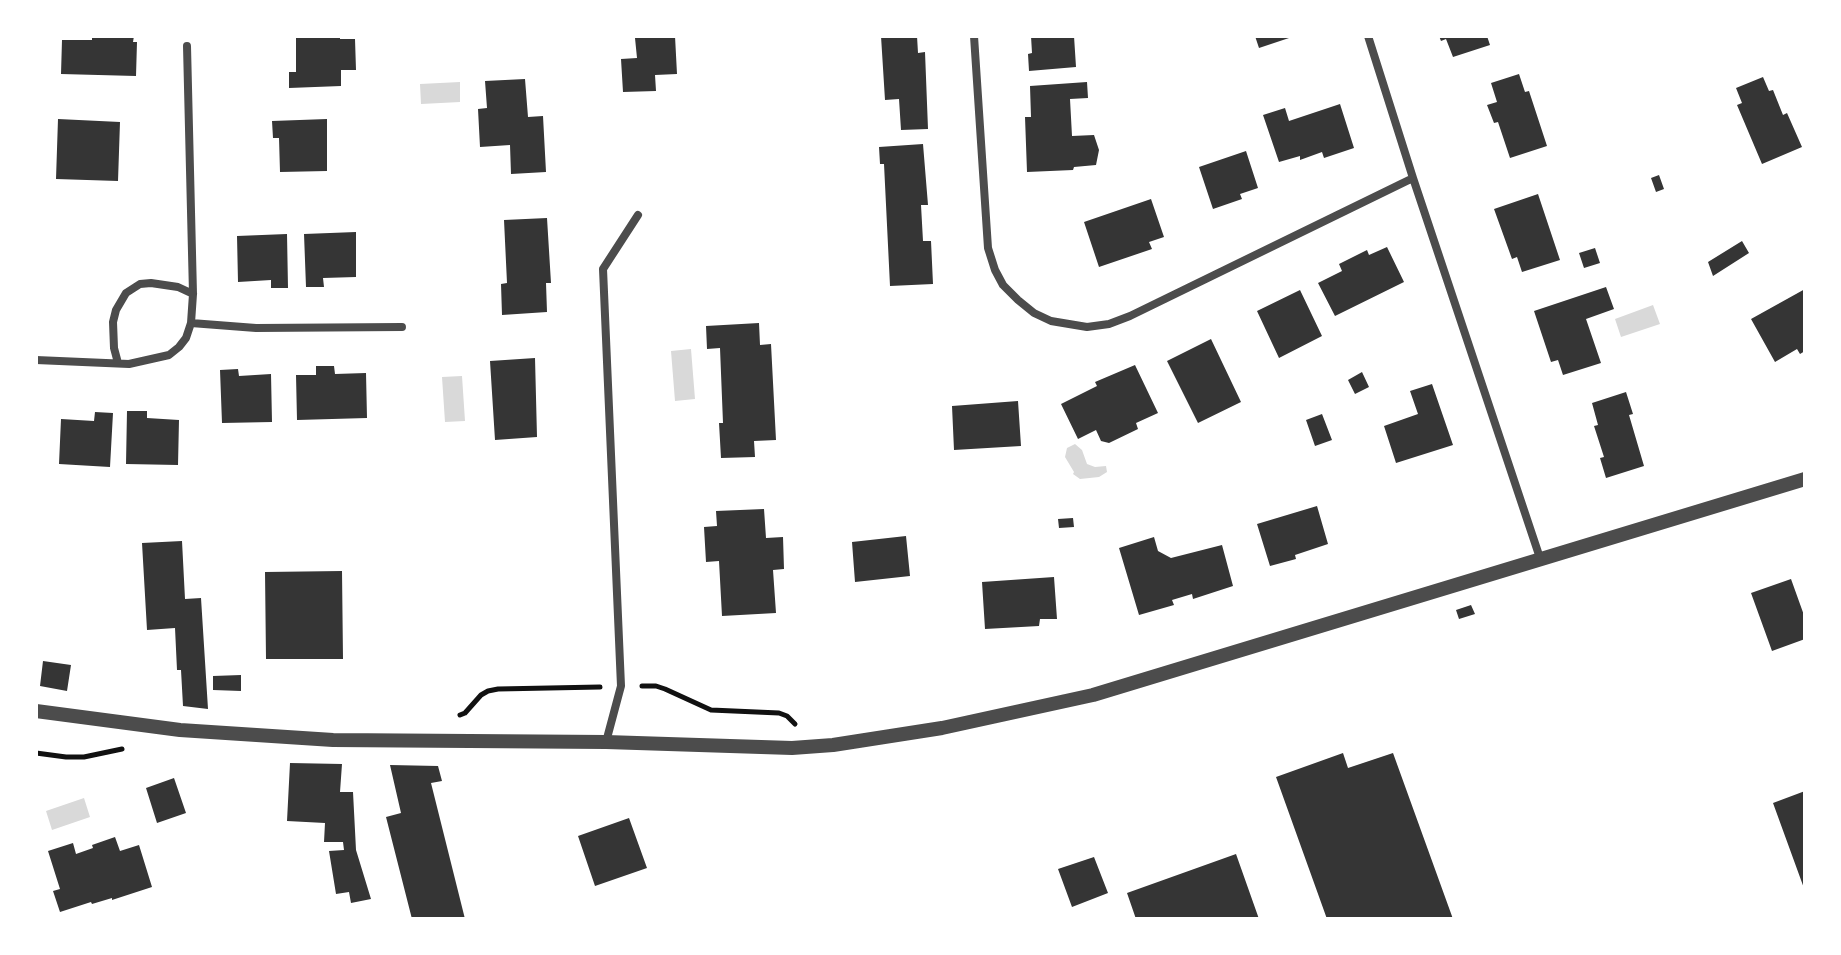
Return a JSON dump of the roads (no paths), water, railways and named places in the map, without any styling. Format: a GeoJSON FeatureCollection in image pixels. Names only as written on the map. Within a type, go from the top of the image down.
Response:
{"type":"FeatureCollection","features":[{"type":"Feature","properties":{"kind":"street"},"geometry":{"type":"LineString","coordinates":[[974,36],[988,248],[1003,285],[1034,313],[1051,321],[1087,327],[1109,324],[1130,316],[1413,178]]}},
{"type":"Feature","properties":{"kind":"street"},"geometry":{"type":"LineString","coordinates":[[1368,36],[1540,558]]}},
{"type":"Feature","properties":{"kind":"street"},"geometry":{"type":"LineString","coordinates":[[36,360],[118,363],[153,360],[169,355],[186,338],[191,323],[193,294],[187,46]]}},
{"type":"Feature","properties":{"kind":"street"},"geometry":{"type":"LineString","coordinates":[[606,742],[621,686],[603,269],[638,215]]}},
{"type":"Feature","properties":{"kind":"street"},"geometry":{"type":"LineString","coordinates":[[118,363],[113,322],[126,293],[140,284],[151,283],[178,287],[193,294]]}},
{"type":"Feature","properties":{"kind":"street"},"geometry":{"type":"LineString","coordinates":[[191,323],[256,328],[402,327]]}},
{"type":"Feature","properties":{"kind":"street"},"geometry":{"type":"LineString","coordinates":[[36,711],[180,730],[333,740],[606,742],[792,748],[833,745],[942,728],[1093,695],[1805,479]]}}]}
